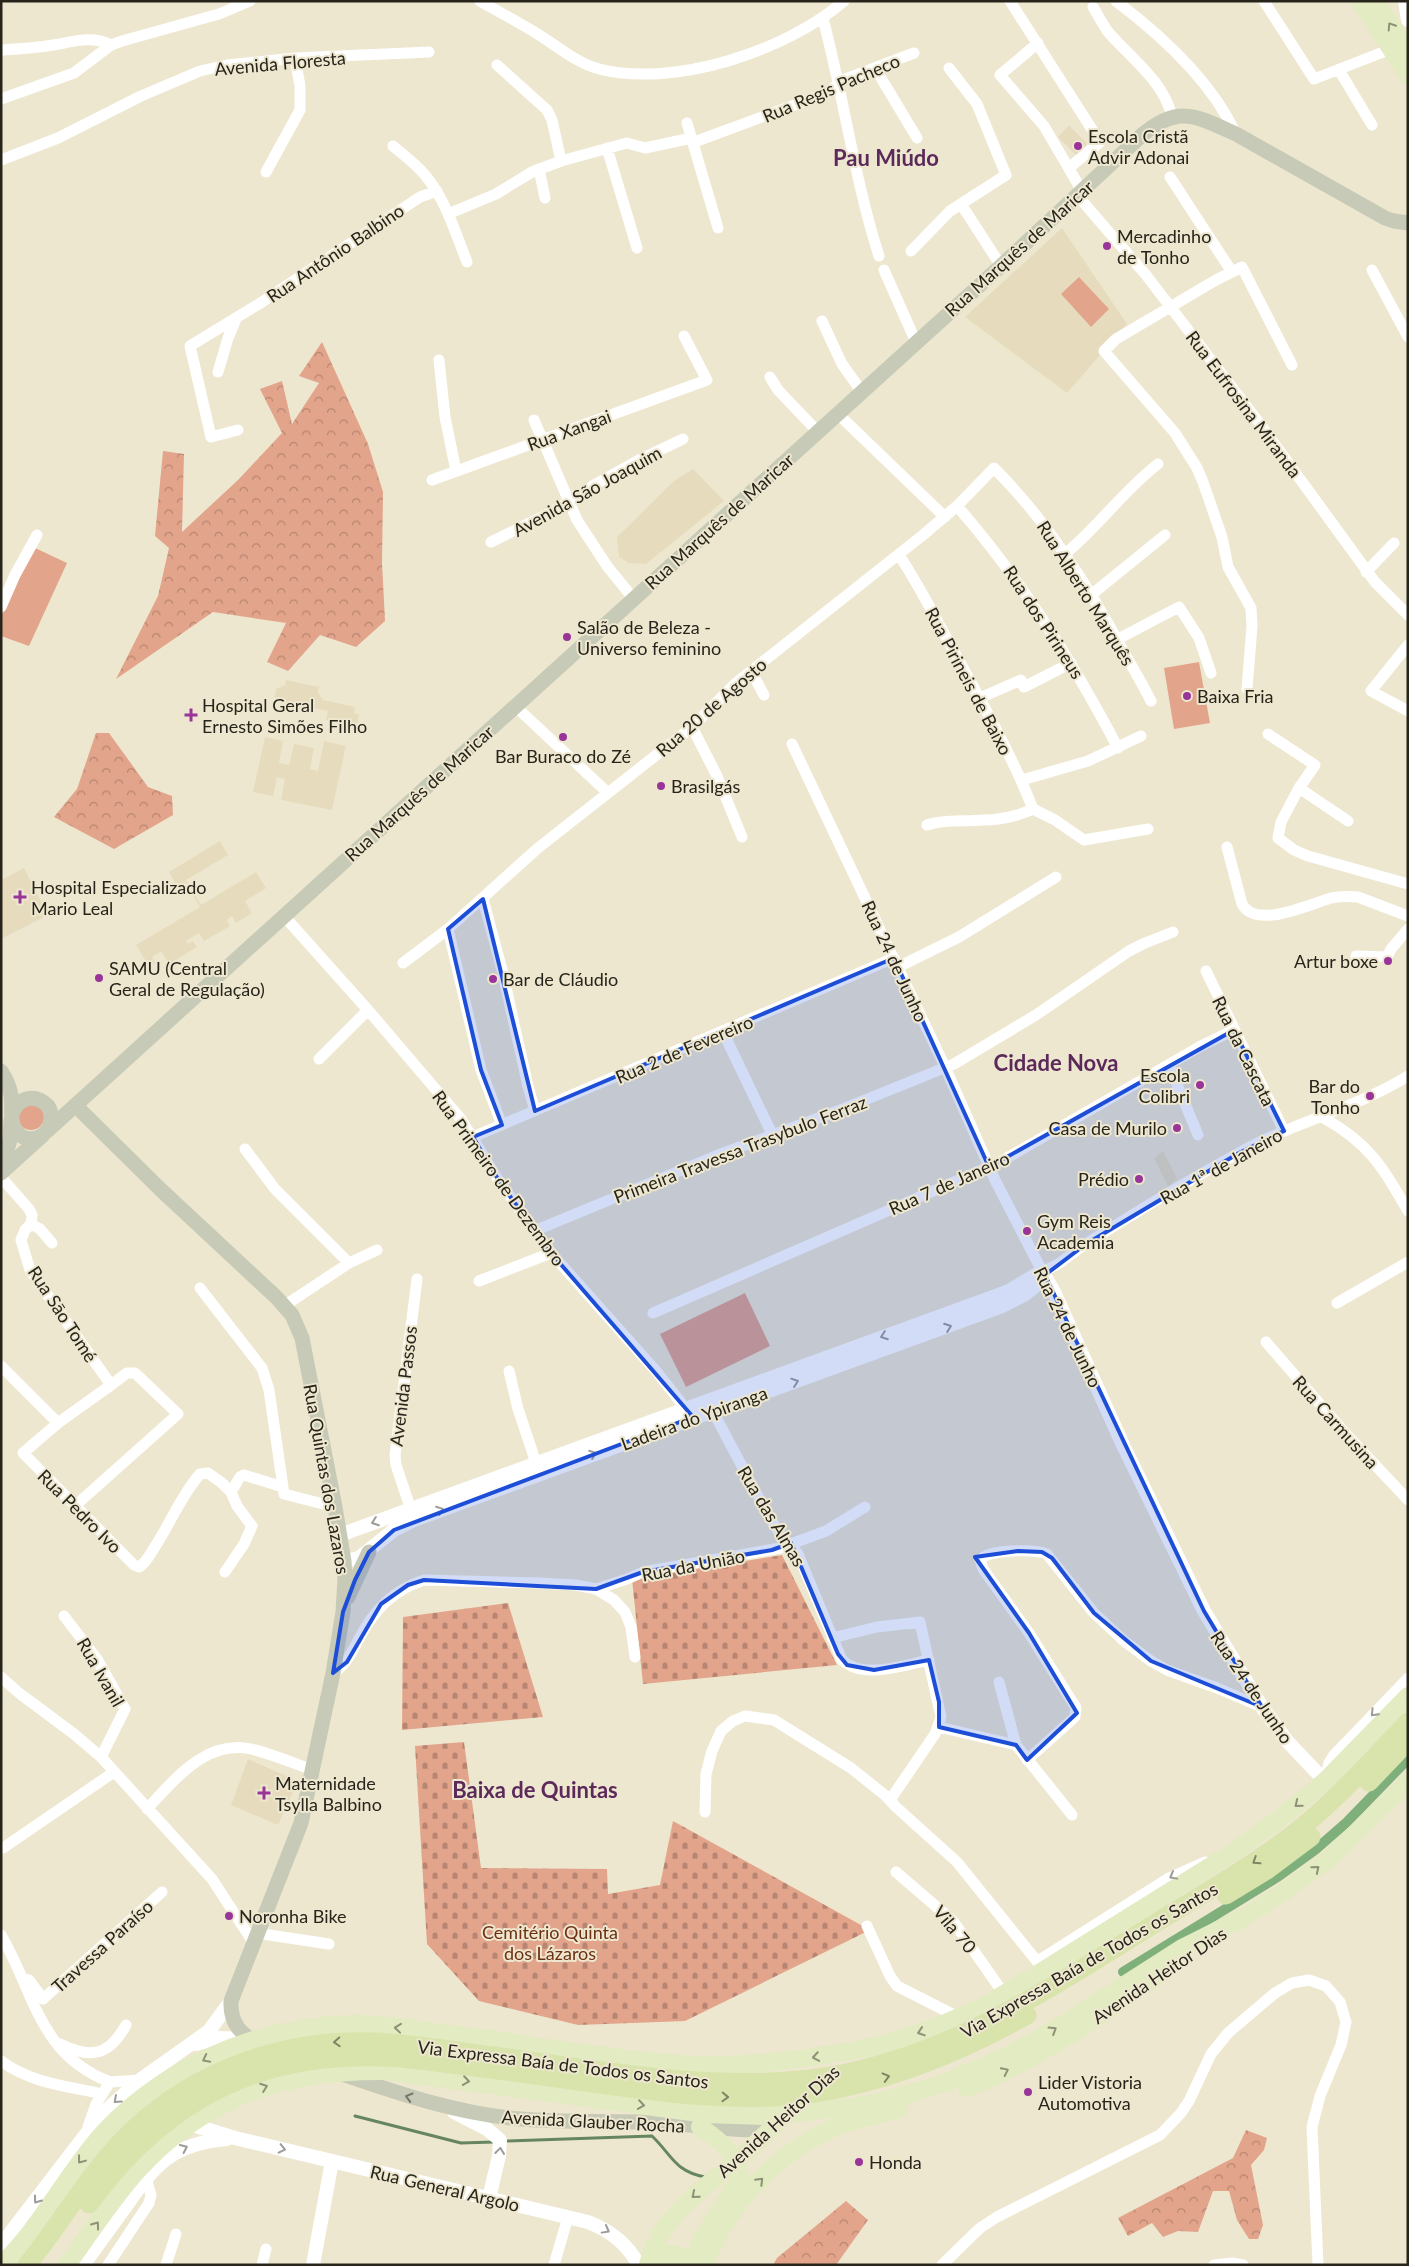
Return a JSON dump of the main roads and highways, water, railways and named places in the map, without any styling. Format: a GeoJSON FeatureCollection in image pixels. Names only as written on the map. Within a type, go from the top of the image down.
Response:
{"type":"FeatureCollection","features":[{"type":"Feature","properties":{"kind":"highway","name":"Via Expressa Baía de Todos os Santos"},"geometry":{"type":"LineString","coordinates":[[27,2265],[103,2174],[145,2138],[176,2114],[206,2095],[252,2075],[281,2066],[332,2057],[376,2056],[431,2061],[685,2095],[730,2097],[815,2093],[897,2074],[954,2053],[1074,1972],[1260,1858],[1322,1810],[1408,1722]]}},
{"type":"Feature","properties":{"kind":"highway","name":"Via Expressa Baía de Todos os Santos"},"geometry":{"type":"LineString","coordinates":[[44,2265],[103,2174],[116,2147],[135,2128],[174,2097],[223,2070],[249,2060],[305,2046],[353,2042],[460,2043],[626,2074],[688,2082],[731,2083],[812,2079],[866,2068],[989,2029],[1267,1870],[1331,1819],[1408,1741]]}},
{"type":"Feature","properties":{"kind":"main road"},"geometry":{"type":"LineString","coordinates":[[1360,1],[1399,50]]}},
{"type":"Feature","properties":{"kind":"main road"},"geometry":{"type":"LineString","coordinates":[[1375,1],[1399,50],[1408,75]]}},
{"type":"Feature","properties":{"kind":"main road","name":"Rua Marquês de Maricar"},"geometry":{"type":"LineString","coordinates":[[3,1176],[45,1133],[1151,128],[1172,116],[1181,115],[1201,119],[1236,134],[1384,218],[1394,222],[1408,223]]}},
{"type":"Feature","properties":{"kind":"main road"},"geometry":{"type":"LineString","coordinates":[[5,1086],[42,1101],[48,1106],[52,1116],[45,1133],[32,1138],[20,1134],[13,1125],[5,1086]]}},
{"type":"Feature","properties":{"kind":"main road"},"geometry":{"type":"LineString","coordinates":[[3,1176],[6,1140],[12,1116],[18,1104],[29,1098],[76,1106]]}},
{"type":"Feature","properties":{"kind":"main road","name":"Rua Quintas dos Lazaros"},"geometry":{"type":"LineString","coordinates":[[76,1106],[160,1190],[284,1306],[297,1326],[302,1338],[340,1535],[344,1562],[343,1612],[301,1823],[231,2000]]}},
{"type":"Feature","properties":{"kind":"main road"},"geometry":{"type":"LineString","coordinates":[[343,1612],[369,1552]]}},
{"type":"Feature","properties":{"kind":"main road","name":"Avenida Heitor Dias"},"geometry":{"type":"LineString","coordinates":[[650,2265],[654,2246],[673,2216],[771,2130],[843,2062],[881,2045],[960,2018],[1004,1994],[1041,1966],[1235,1851],[1279,1819],[1325,1781],[1408,1696]]}},
{"type":"Feature","properties":{"kind":"main road","name":"Avenida Heitor Dias"},"geometry":{"type":"LineString","coordinates":[[704,2265],[728,2218],[757,2183],[797,2149],[820,2135],[861,2119],[905,2108],[960,2090],[1028,2059],[1095,2019],[1310,1874],[1383,1808],[1408,1782]]}},
{"type":"Feature","properties":{"kind":"main road","name":"Avenida Heitor Dias"},"geometry":{"type":"LineString","coordinates":[[1011,2054],[1052,2031],[1182,1948],[1246,1916]]}},
{"type":"Feature","properties":{"kind":"main road","name":"Avenida Glauber Rocha"},"geometry":{"type":"LineString","coordinates":[[231,2000],[232,2019],[248,2039],[406,2096],[439,2105],[519,2119],[666,2123],[751,2131],[771,2130]]}},
{"type":"Feature","properties":{"kind":"main road","name":"Via Expressa Baía de Todos os Santos"},"geometry":{"type":"LineString","coordinates":[[2,2265],[26,2237],[96,2141],[141,2099],[190,2067],[242,2044],[302,2029],[356,2024],[460,2043],[707,2065],[774,2063],[881,2045]]}},
{"type":"Feature","properties":{"kind":"main road","name":"Via Expressa Baía de Todos os Santos"},"geometry":{"type":"LineString","coordinates":[[67,2265],[142,2166],[182,2130],[218,2107],[256,2090],[298,2077],[357,2071],[385,2071],[714,2114],[767,2116],[823,2112],[912,2094],[972,2073],[1011,2054]]}},
{"type":"Feature","properties":{"kind":"main road"},"geometry":{"type":"LineString","coordinates":[[820,2082],[820,2099],[832,2113],[845,2118],[861,2119]]}},
{"type":"Feature","properties":{"kind":"main road"},"geometry":{"type":"LineString","coordinates":[[650,2265],[663,2255],[674,2253],[685,2258],[690,2265],[704,2235],[740,2178],[736,2161],[719,2141],[700,2127]]}},
{"type":"Feature","properties":{"kind":"waterway"},"geometry":{"type":"LineString","coordinates":[[1123,1972],[1279,1876],[1315,1850],[1347,1822],[1408,1759]]}},
{"type":"Feature","properties":{"kind":"waterway"},"geometry":{"type":"LineString","coordinates":[[355,2116],[461,2143],[494,2142]]}},
{"type":"Feature","properties":{"kind":"waterway"},"geometry":{"type":"LineString","coordinates":[[506,2141],[652,2136],[674,2161],[686,2171],[705,2177]]}},
{"type":"Feature","properties":{"kind":"place","name":"Escola Cristã Advir Adonai"},"geometry":{"type":"Point","coordinates":[1078,146]}},
{"type":"Feature","properties":{"kind":"place","name":"Mercadinho de Tonho"},"geometry":{"type":"Point","coordinates":[1107,246]}},
{"type":"Feature","properties":{"kind":"place","name":"Salão de Beleza - Universo feminino"},"geometry":{"type":"Point","coordinates":[567,637]}},
{"type":"Feature","properties":{"kind":"place","name":"Baixa Fria"},"geometry":{"type":"Point","coordinates":[1187,696]}},
{"type":"Feature","properties":{"kind":"place","name":"Hospital Geral Ernesto Simões Filho"},"geometry":{"type":"Point","coordinates":[191,715]}},
{"type":"Feature","properties":{"kind":"place","name":"Bar Buraco do Zé"},"geometry":{"type":"Point","coordinates":[563,737]}},
{"type":"Feature","properties":{"kind":"place","name":"Brasilgás"},"geometry":{"type":"Point","coordinates":[661,786]}},
{"type":"Feature","properties":{"kind":"place","name":"Hospital Especializado Mario Leal"},"geometry":{"type":"Point","coordinates":[20,897]}},
{"type":"Feature","properties":{"kind":"place","name":"Artur boxe"},"geometry":{"type":"Point","coordinates":[1388,961]}},
{"type":"Feature","properties":{"kind":"place","name":"SAMU (Central Geral de Regulação)"},"geometry":{"type":"Point","coordinates":[99,978]}},
{"type":"Feature","properties":{"kind":"place","name":"Bar de Cláudio"},"geometry":{"type":"Point","coordinates":[493,979]}},
{"type":"Feature","properties":{"kind":"place","name":"Escola Colibri"},"geometry":{"type":"Point","coordinates":[1200,1085]}},
{"type":"Feature","properties":{"kind":"place","name":"Bar do Tonho"},"geometry":{"type":"Point","coordinates":[1370,1096]}},
{"type":"Feature","properties":{"kind":"place","name":"Casa de Murilo"},"geometry":{"type":"Point","coordinates":[1177,1128]}},
{"type":"Feature","properties":{"kind":"place","name":"Prédio"},"geometry":{"type":"Point","coordinates":[1139,1179]}},
{"type":"Feature","properties":{"kind":"place","name":"Gym Reis Academia"},"geometry":{"type":"Point","coordinates":[1027,1231]}},
{"type":"Feature","properties":{"kind":"place","name":"Maternidade Tsylla Balbino"},"geometry":{"type":"Point","coordinates":[264,1793]}},
{"type":"Feature","properties":{"kind":"place","name":"Noronha Bike"},"geometry":{"type":"Point","coordinates":[229,1916]}},
{"type":"Feature","properties":{"kind":"place","name":"Lider Vistoria Automotiva"},"geometry":{"type":"Point","coordinates":[1028,2092]}},
{"type":"Feature","properties":{"kind":"place","name":"Honda"},"geometry":{"type":"Point","coordinates":[859,2162]}},
{"type":"Feature","properties":{"kind":"district","name":"Pau Miúdo"},"geometry":{"type":"Point","coordinates":[886,157]}},
{"type":"Feature","properties":{"kind":"district","name":"Cidade Nova"},"geometry":{"type":"Point","coordinates":[1056,1062]}},
{"type":"Feature","properties":{"kind":"district","name":"Baixa de Quintas"},"geometry":{"type":"Point","coordinates":[535,1789]}},
{"type":"Feature","properties":{"kind":"park label","name":"Cemitério Quinta dos Lázaros"},"geometry":{"type":"Point","coordinates":[550,1942]}}]}
